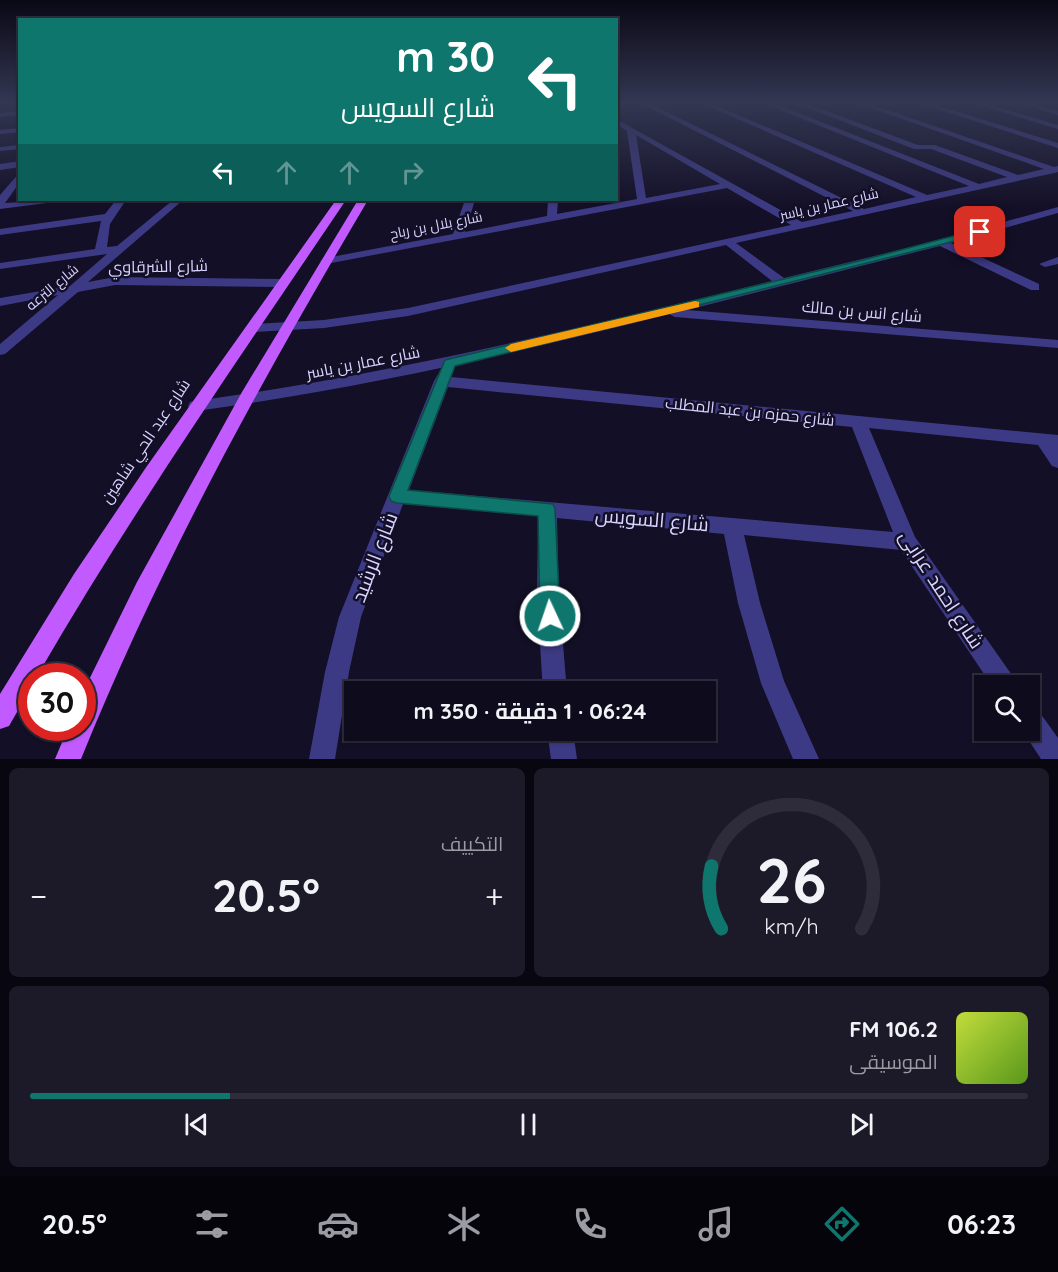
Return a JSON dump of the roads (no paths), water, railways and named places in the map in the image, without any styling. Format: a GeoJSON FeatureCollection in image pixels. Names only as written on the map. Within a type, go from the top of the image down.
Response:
{"type":"FeatureCollection","features":[{"type":"Feature","properties":{"kind":"main road","name":"شارع عبد الحي شاهين"},"geometry":{"type":"LineString","coordinates":[[0,717],[81,581],[196,406],[340,201]]}},
{"type":"Feature","properties":{"kind":"main road"},"geometry":{"type":"LineString","coordinates":[[96,691],[108,661],[195,488],[362,201]]}},
{"type":"Feature","properties":{"kind":"main road"},"geometry":{"type":"LineString","coordinates":[[68,759],[76,741]]}},
{"type":"Feature","properties":{"kind":"street"},"geometry":{"type":"LineString","coordinates":[[632,138],[642,201]]}},
{"type":"Feature","properties":{"kind":"street"},"geometry":{"type":"LineString","coordinates":[[647,138],[801,226]]}},
{"type":"Feature","properties":{"kind":"street"},"geometry":{"type":"LineString","coordinates":[[714,138],[863,212]]}},
{"type":"Feature","properties":{"kind":"street"},"geometry":{"type":"LineString","coordinates":[[787,138],[926,198]]}},
{"type":"Feature","properties":{"kind":"street"},"geometry":{"type":"LineString","coordinates":[[856,138],[980,187]]}},
{"type":"Feature","properties":{"kind":"street"},"geometry":{"type":"LineString","coordinates":[[893,138],[919,148],[932,147],[1017,178]]}},
{"type":"Feature","properties":{"kind":"street"},"geometry":{"type":"LineString","coordinates":[[961,138],[1054,171]]}},
{"type":"Feature","properties":{"kind":"street"},"geometry":{"type":"LineString","coordinates":[[1034,138],[1058,146]]}},
{"type":"Feature","properties":{"kind":"street"},"geometry":{"type":"LineString","coordinates":[[0,149],[18,147]]}},
{"type":"Feature","properties":{"kind":"street"},"geometry":{"type":"LineString","coordinates":[[0,166],[18,164]]}},
{"type":"Feature","properties":{"kind":"street","name":"شارع عمار بن ياسر"},"geometry":{"type":"LineString","coordinates":[[253,328],[371,319],[408,312],[1054,171]]}},
{"type":"Feature","properties":{"kind":"street"},"geometry":{"type":"LineString","coordinates":[[0,184],[18,180]]}},
{"type":"Feature","properties":{"kind":"street"},"geometry":{"type":"LineString","coordinates":[[0,204],[18,180]]}},
{"type":"Feature","properties":{"kind":"street","name":"شارع بلال بن رباح"},"geometry":{"type":"LineString","coordinates":[[326,261],[729,185]]}},
{"type":"Feature","properties":{"kind":"street"},"geometry":{"type":"LineString","coordinates":[[0,204],[39,201]]}},
{"type":"Feature","properties":{"kind":"street"},"geometry":{"type":"LineString","coordinates":[[100,252],[102,229],[107,218],[120,201]]}},
{"type":"Feature","properties":{"kind":"street","name":"شارع الترعه"},"geometry":{"type":"LineString","coordinates":[[0,351],[177,201]]}},
{"type":"Feature","properties":{"kind":"street"},"geometry":{"type":"LineString","coordinates":[[458,236],[470,201]]}},
{"type":"Feature","properties":{"kind":"street"},"geometry":{"type":"LineString","coordinates":[[552,219],[553,201]]}},
{"type":"Feature","properties":{"kind":"street","name":"شارع عمار بن ياسر"},"geometry":{"type":"LineString","coordinates":[[196,406],[446,372],[663,312],[942,243],[1058,210]]}},
{"type":"Feature","properties":{"kind":"street"},"geometry":{"type":"LineString","coordinates":[[1041,215],[1058,222]]}},
{"type":"Feature","properties":{"kind":"street"},"geometry":{"type":"LineString","coordinates":[[0,232],[107,218]]}},
{"type":"Feature","properties":{"kind":"street"},"geometry":{"type":"LineString","coordinates":[[728,242],[781,282]]}},
{"type":"Feature","properties":{"kind":"street"},"geometry":{"type":"LineString","coordinates":[[942,243],[1035,287]]}},
{"type":"Feature","properties":{"kind":"street"},"geometry":{"type":"LineString","coordinates":[[0,266],[119,249]]}},
{"type":"Feature","properties":{"kind":"street"},"geometry":{"type":"LineString","coordinates":[[1046,264],[1058,260]]}},
{"type":"Feature","properties":{"kind":"street","name":"شارع الشرقاوي"},"geometry":{"type":"LineString","coordinates":[[0,302],[76,286],[115,281],[282,283]]}},
{"type":"Feature","properties":{"kind":"street","name":"شارع انس بن مالك"},"geometry":{"type":"LineString","coordinates":[[663,312],[1058,344]]}},
{"type":"Feature","properties":{"kind":"street","name":"شارع حمزه بن عبد المطلب"},"geometry":{"type":"LineString","coordinates":[[446,372],[858,422],[1050,441]]}},
{"type":"Feature","properties":{"kind":"street","name":"شارع الرشيد"},"geometry":{"type":"LineString","coordinates":[[322,759],[337,672],[350,617],[446,372]]}},
{"type":"Feature","properties":{"kind":"street","name":"شارع احمد عرابى"},"geometry":{"type":"LineString","coordinates":[[858,422],[907,542],[998,675]]}},
{"type":"Feature","properties":{"kind":"street"},"geometry":{"type":"LineString","coordinates":[[1050,441],[1058,461]]}},
{"type":"Feature","properties":{"kind":"street","name":"شارع السويس"},"geometry":{"type":"LineString","coordinates":[[397,496],[907,542]]}},
{"type":"Feature","properties":{"kind":"street"},"geometry":{"type":"LineString","coordinates":[[547,509],[548,596],[554,681]]}},
{"type":"Feature","properties":{"kind":"street"},"geometry":{"type":"LineString","coordinates":[[732,526],[749,603],[773,683],[806,759]]}},
{"type":"Feature","properties":{"kind":"street"},"geometry":{"type":"LineString","coordinates":[[1040,735],[1057,759]]}},
{"type":"Feature","properties":{"kind":"street"},"geometry":{"type":"LineString","coordinates":[[562,741],[564,759]]}}]}
